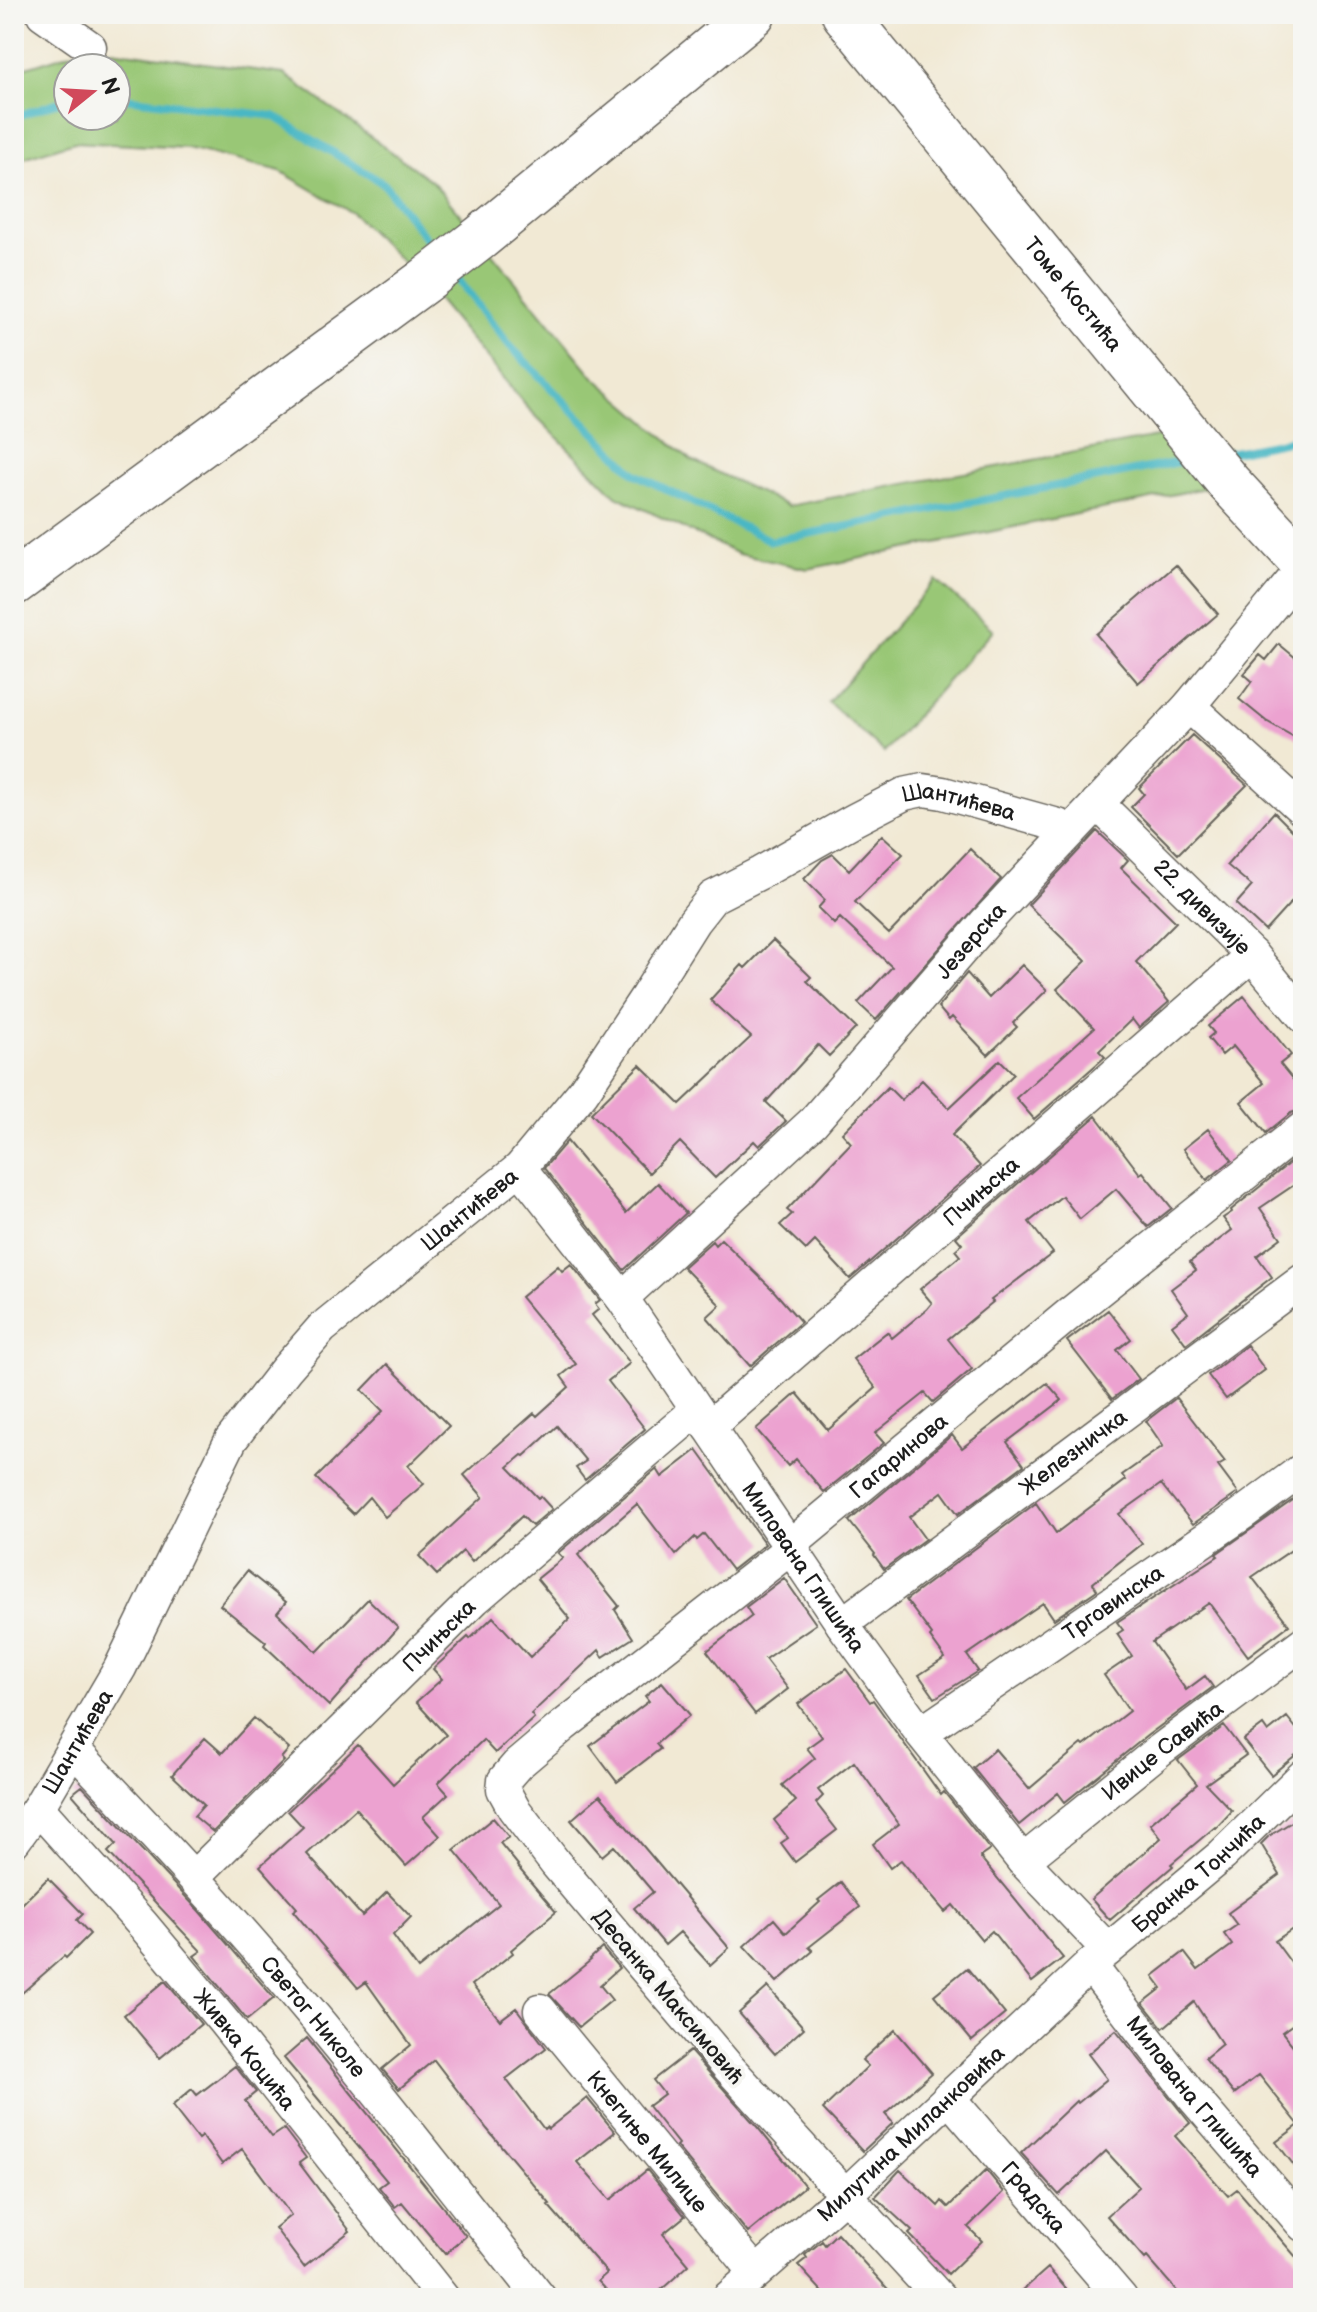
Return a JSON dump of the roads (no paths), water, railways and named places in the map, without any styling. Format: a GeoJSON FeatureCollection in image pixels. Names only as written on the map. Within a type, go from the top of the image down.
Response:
{"type":"FeatureCollection","features":[{"type":"Feature","properties":{"kind":"main road"},"geometry":{"type":"LineString","coordinates":[[14,583],[423,282],[753,14]]}},
{"type":"Feature","properties":{"kind":"main road","name":"Томе Костића"},"geometry":{"type":"LineString","coordinates":[[846,17],[1208,456],[1303,566]]}},
{"type":"Feature","properties":{"kind":"street"},"geometry":{"type":"LineString","coordinates":[[43,14],[90,47]]}},
{"type":"Feature","properties":{"kind":"street","name":"Језерска"},"geometry":{"type":"LineString","coordinates":[[622,1298],[813,1122],[985,923],[1189,706],[1303,566]]}},
{"type":"Feature","properties":{"kind":"street"},"geometry":{"type":"LineString","coordinates":[[1189,706],[1303,810]]}},
{"type":"Feature","properties":{"kind":"street","name":"Шантићева"},"geometry":{"type":"LineString","coordinates":[[14,1841],[38,1808],[120,1668],[231,1440],[322,1328],[520,1168],[583,1092],[694,921],[713,897],[866,813],[904,794],[923,790],[943,793],[1071,831]]}},
{"type":"Feature","properties":{"kind":"street","name":"22. дивизије"},"geometry":{"type":"LineString","coordinates":[[1097,803],[1252,955],[1303,1016]]}},
{"type":"Feature","properties":{"kind":"street","name":"Пчињска"},"geometry":{"type":"LineString","coordinates":[[194,1877],[475,1599],[538,1543],[703,1418],[1252,955]]}},
{"type":"Feature","properties":{"kind":"street","name":"Гагаринова"},"geometry":{"type":"LineString","coordinates":[[503,1789],[504,1780],[517,1765],[563,1726],[782,1555],[790,1545],[1068,1315],[1303,1128]]}},
{"type":"Feature","properties":{"kind":"street","name":"Милована Глишића"},"geometry":{"type":"LineString","coordinates":[[520,1168],[622,1298],[842,1624],[921,1733],[1099,1958],[1191,2095],[1303,2225]]}},
{"type":"Feature","properties":{"kind":"street","name":"Железничка"},"geometry":{"type":"LineString","coordinates":[[842,1624],[1303,1280]]}},
{"type":"Feature","properties":{"kind":"street","name":"Трговинска"},"geometry":{"type":"LineString","coordinates":[[921,1733],[1303,1469]]}},
{"type":"Feature","properties":{"kind":"street","name":"Ивице Савића"},"geometry":{"type":"LineString","coordinates":[[1023,1861],[1160,1750],[1303,1643]]}},
{"type":"Feature","properties":{"kind":"street","name":"Светог Николе"},"geometry":{"type":"LineString","coordinates":[[73,1749],[194,1877],[329,2035],[540,2298]]}},
{"type":"Feature","properties":{"kind":"street","name":"Бранка Тончића"},"geometry":{"type":"LineString","coordinates":[[1099,1958],[1222,1855],[1303,1776]]}},
{"type":"Feature","properties":{"kind":"street","name":"Десанка Максимовић"},"geometry":{"type":"LineString","coordinates":[[503,1789],[514,1809],[556,1864],[729,2068],[940,2298]]}},
{"type":"Feature","properties":{"kind":"street","name":"Живка Коцића"},"geometry":{"type":"LineString","coordinates":[[38,1808],[143,1925],[224,2022],[443,2298]]}},
{"type":"Feature","properties":{"kind":"street","name":"Милутина Миланковића"},"geometry":{"type":"LineString","coordinates":[[728,2298],[845,2195],[1099,1958]]}},
{"type":"Feature","properties":{"kind":"street","name":"Кнегиње Милице"},"geometry":{"type":"LineString","coordinates":[[540,2010],[756,2273]]}},
{"type":"Feature","properties":{"kind":"street","name":"Градска"},"geometry":{"type":"LineString","coordinates":[[948,2097],[1121,2298]]}},
{"type":"Feature","properties":{"kind":"waterway"},"geometry":{"type":"LineString","coordinates":[[132,99],[274,116],[384,184],[437,253]]}},
{"type":"Feature","properties":{"kind":"waterway"},"geometry":{"type":"LineString","coordinates":[[14,117],[52,104]]}},
{"type":"Feature","properties":{"kind":"waterway"},"geometry":{"type":"LineString","coordinates":[[453,273],[510,346],[635,474],[771,541],[1190,460]]}},
{"type":"Feature","properties":{"kind":"waterway"},"geometry":{"type":"LineString","coordinates":[[1223,454],[1303,438]]}}]}
